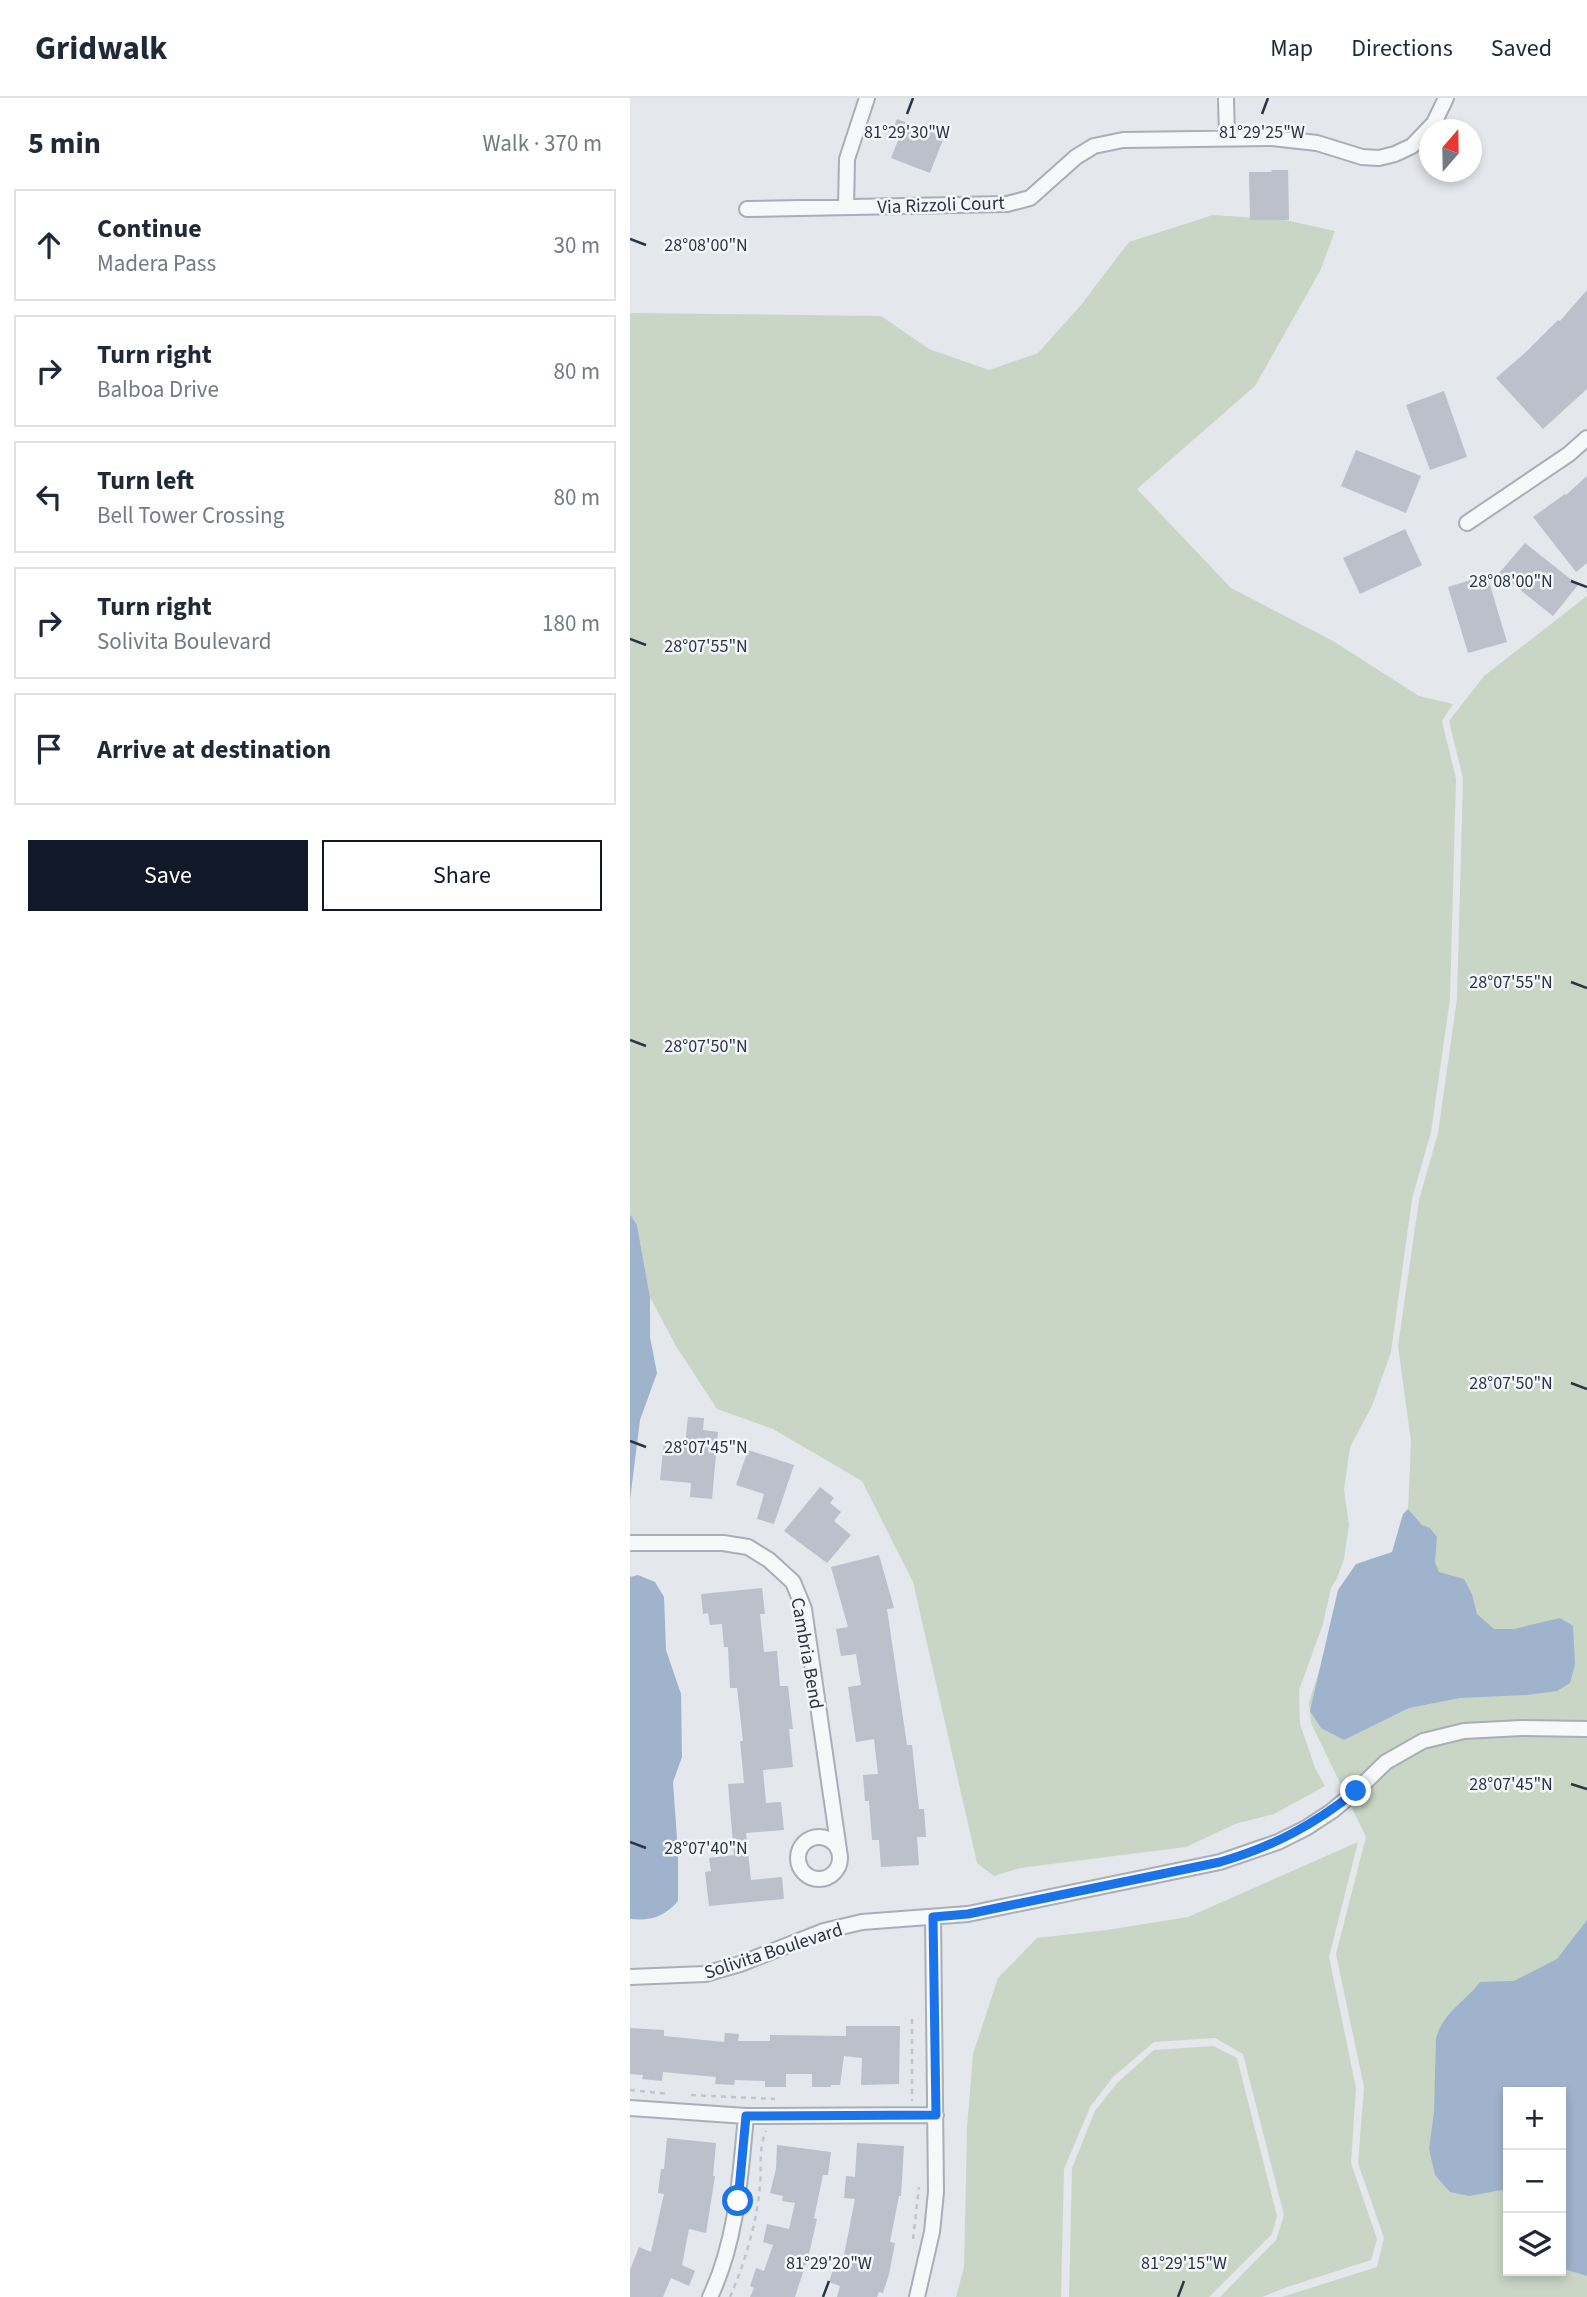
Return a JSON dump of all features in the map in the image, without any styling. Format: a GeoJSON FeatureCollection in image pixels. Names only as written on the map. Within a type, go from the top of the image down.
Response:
{"type":"FeatureCollection","features":[{"type":"Feature","properties":{"kind":"street"},"geometry":{"type":"LineString","coordinates":[[846,206],[847,159],[867,98]]}},
{"type":"Feature","properties":{"kind":"street"},"geometry":{"type":"LineString","coordinates":[[1226,98],[1227,138]]}},
{"type":"Feature","properties":{"kind":"street","name":"Via Rizzoli Court"},"geometry":{"type":"LineString","coordinates":[[747,209],[1007,204],[1030,198],[1076,157],[1094,146],[1123,139],[1299,140],[1362,157],[1379,158],[1412,146],[1434,123],[1446,98]]}},
{"type":"Feature","properties":{"kind":"street"},"geometry":{"type":"LineString","coordinates":[[1467,523],[1569,454],[1587,438]]}},
{"type":"Feature","properties":{"kind":"street","name":"Cambria Bend"},"geometry":{"type":"LineString","coordinates":[[630,1543],[723,1543],[748,1548],[769,1560],[793,1582],[804,1609],[840,1857]]}},
{"type":"Feature","properties":{"kind":"street","name":"Solivita Boulevard"},"geometry":{"type":"LineString","coordinates":[[630,1977],[705,1974],[740,1964],[824,1931],[862,1922],[968,1914],[1220,1862],[1288,1837],[1332,1811],[1386,1762],[1410,1747],[1450,1733],[1521,1728],[1587,1729]]}},
{"type":"Feature","properties":{"kind":"street"},"geometry":{"type":"LineString","coordinates":[[917,2297],[932,2232],[936,2192],[933,1917]]}},
{"type":"Feature","properties":{"kind":"street"},"geometry":{"type":"LineString","coordinates":[[630,2108],[746,2116],[936,2115]]}},
{"type":"Feature","properties":{"kind":"street"},"geometry":{"type":"LineString","coordinates":[[710,2297],[733,2230],[746,2116]]}},
{"type":"Feature","properties":{"kind":"path"},"geometry":{"type":"LineString","coordinates":[[912,2019],[914,2115]]}},
{"type":"Feature","properties":{"kind":"path"},"geometry":{"type":"LineString","coordinates":[[630,2090],[675,2094]]}},
{"type":"Feature","properties":{"kind":"path"},"geometry":{"type":"LineString","coordinates":[[686,2095],[786,2099]]}},
{"type":"Feature","properties":{"kind":"path"},"geometry":{"type":"LineString","coordinates":[[730,2297],[746,2254],[757,2207],[761,2143],[768,2126],[767,2116]]}},
{"type":"Feature","properties":{"kind":"path"},"geometry":{"type":"LineString","coordinates":[[912,2246],[920,2177]]}},
{"type":"Feature","properties":{"kind":"green space"},"geometry":{"type":"Polygon","coordinates":[[[1213,215],[1285,220],[1335,231],[1320,271],[1255,386],[1137,489],[1231,588],[1333,641],[1419,696],[1453,704],[1442,721],[1456,779],[1450,999],[1431,1132],[1412,1199],[1391,1352],[1372,1406],[1350,1447],[1344,1490],[1349,1525],[1344,1559],[1331,1588],[1323,1624],[1299,1690],[1300,1724],[1315,1768],[1325,1786],[1274,1814],[1235,1824],[1186,1847],[1020,1868],[994,1876],[977,1863],[913,1582],[862,1481],[773,1429],[717,1409],[676,1346],[650,1297],[637,1225],[630,1214],[630,313],[881,316],[929,349],[989,370],[1038,353],[1081,305],[1129,242],[1213,215]]]}},
{"type":"Feature","properties":{"kind":"green space"},"geometry":{"type":"Polygon","coordinates":[[[1587,596],[1587,2297],[1282,2297],[1377,2267],[1384,2238],[1358,2163],[1364,2087],[1336,1954],[1366,1837],[1311,1723],[1309,1702],[1341,1604],[1406,1560],[1411,1441],[1398,1346],[1419,1200],[1438,1133],[1457,999],[1463,778],[1449,721],[1484,676],[1587,596]]]}},
{"type":"Feature","properties":{"kind":"green space"},"geometry":{"type":"Polygon","coordinates":[[[1358,1842],[1329,1957],[1356,2088],[1351,2163],[1377,2239],[1371,2260],[1262,2297],[1220,2297],[1276,2240],[1284,2215],[1243,2054],[1215,2038],[1154,2042],[1113,2077],[1090,2107],[1064,2169],[1061,2297],[956,2297],[964,2267],[967,2128],[973,2054],[998,1978],[1037,1938],[1188,1917],[1358,1842]]]}},
{"type":"Feature","properties":{"kind":"green space"},"geometry":{"type":"Polygon","coordinates":[[[1213,2046],[1237,2058],[1277,2216],[1272,2234],[1209,2297],[1069,2297],[1072,2168],[1095,2111],[1117,2083],[1154,2050],[1213,2046]]]}},
{"type":"Feature","properties":{"kind":"water"},"geometry":{"type":"Polygon","coordinates":[[[630,1214],[637,1225],[650,1297],[650,1337],[657,1373],[640,1420],[630,1500],[630,1214]]]}},
{"type":"Feature","properties":{"kind":"water"},"geometry":{"type":"Polygon","coordinates":[[[1408,1509],[1437,1537],[1435,1562],[1439,1572],[1464,1579],[1472,1594],[1477,1614],[1494,1629],[1514,1629],[1560,1618],[1573,1626],[1575,1664],[1570,1683],[1557,1691],[1460,1698],[1409,1708],[1344,1740],[1321,1728],[1310,1711],[1338,1590],[1356,1564],[1392,1552],[1403,1514],[1408,1509]]]}},
{"type":"Feature","properties":{"kind":"water"},"geometry":{"type":"Polygon","coordinates":[[[638,1575],[655,1582],[664,1597],[666,1650],[681,1694],[682,1757],[673,1782],[678,1901],[662,1914],[651,1918],[630,1919],[630,1577],[638,1575]]]}},
{"type":"Feature","properties":{"kind":"water"},"geometry":{"type":"Polygon","coordinates":[[[1587,1920],[1587,2276],[1566,2270],[1566,2087],[1503,2087],[1503,2190],[1469,2196],[1450,2192],[1435,2175],[1429,2149],[1434,2112],[1436,2038],[1444,2020],[1480,1982],[1514,1981],[1557,1959],[1587,1920]]]}},
{"type":"Feature","properties":{"kind":"building"},"geometry":{"type":"Polygon","coordinates":[[[897,119],[944,137],[930,173],[891,158],[899,138],[891,134],[897,119]]]}},
{"type":"Feature","properties":{"kind":"building"},"geometry":{"type":"Polygon","coordinates":[[[1271,170],[1288,170],[1289,220],[1250,220],[1249,172],[1272,172],[1271,170]]]}},
{"type":"Feature","properties":{"kind":"building"},"geometry":{"type":"Polygon","coordinates":[[[1587,290],[1587,389],[1543,429],[1496,378],[1560,321],[1587,290]]]}},
{"type":"Feature","properties":{"kind":"building"},"geometry":{"type":"Polygon","coordinates":[[[1444,391],[1467,457],[1430,470],[1406,405],[1444,391]]]}},
{"type":"Feature","properties":{"kind":"building"},"geometry":{"type":"Polygon","coordinates":[[[1356,450],[1421,476],[1406,513],[1341,486],[1356,450]]]}},
{"type":"Feature","properties":{"kind":"building"},"geometry":{"type":"Polygon","coordinates":[[[1587,476],[1587,563],[1576,572],[1533,517],[1566,495],[1587,476]]]}},
{"type":"Feature","properties":{"kind":"building"},"geometry":{"type":"Polygon","coordinates":[[[1405,529],[1422,565],[1360,594],[1343,558],[1405,529]]]}},
{"type":"Feature","properties":{"kind":"building"},"geometry":{"type":"Polygon","coordinates":[[[1525,543],[1578,585],[1553,616],[1499,573],[1525,543]]]}},
{"type":"Feature","properties":{"kind":"building"},"geometry":{"type":"Polygon","coordinates":[[[1487,575],[1507,642],[1468,653],[1448,587],[1487,575]]]}},
{"type":"Feature","properties":{"kind":"building"},"geometry":{"type":"Polygon","coordinates":[[[688,1417],[704,1418],[703,1430],[718,1432],[712,1499],[690,1497],[691,1483],[660,1480],[664,1442],[685,1444],[688,1417]]]}},
{"type":"Feature","properties":{"kind":"building"},"geometry":{"type":"Polygon","coordinates":[[[748,1450],[794,1465],[774,1524],[757,1519],[764,1494],[736,1485],[748,1450]]]}},
{"type":"Feature","properties":{"kind":"building"},"geometry":{"type":"Polygon","coordinates":[[[820,1487],[834,1498],[830,1503],[841,1512],[834,1521],[851,1535],[827,1563],[784,1531],[820,1487]]]}},
{"type":"Feature","properties":{"kind":"building"},"geometry":{"type":"Polygon","coordinates":[[[879,1555],[894,1608],[887,1609],[907,1745],[912,1745],[919,1809],[924,1809],[926,1837],[917,1837],[919,1865],[881,1867],[879,1840],[872,1840],[869,1801],[865,1801],[863,1775],[878,1774],[874,1739],[856,1742],[848,1687],[861,1685],[856,1654],[841,1656],[836,1629],[848,1627],[831,1567],[879,1555]]]}},
{"type":"Feature","properties":{"kind":"building"},"geometry":{"type":"Polygon","coordinates":[[[762,1588],[765,1614],[760,1614],[764,1652],[777,1651],[780,1686],[788,1686],[793,1729],[789,1729],[793,1767],[763,1770],[766,1803],[781,1802],[784,1830],[746,1833],[751,1880],[782,1877],[784,1899],[709,1906],[705,1872],[711,1871],[709,1858],[734,1855],[728,1784],[744,1783],[740,1741],[743,1741],[737,1688],[730,1688],[728,1647],[724,1647],[722,1624],[710,1625],[708,1613],[703,1614],[701,1594],[762,1588]]]}},
{"type":"Feature","properties":{"kind":"building"},"geometry":{"type":"Polygon","coordinates":[[[846,2026],[900,2026],[899,2084],[861,2085],[862,2058],[844,2056],[840,2085],[831,2087],[812,2087],[812,2074],[786,2074],[786,2087],[765,2087],[765,2081],[735,2080],[734,2085],[715,2084],[716,2077],[663,2072],[662,2081],[642,2079],[643,2075],[630,2074],[630,2028],[664,2030],[664,2036],[724,2042],[725,2033],[739,2034],[738,2041],[770,2041],[770,2035],[846,2036],[846,2026]]]}},
{"type":"Feature","properties":{"kind":"building"},"geometry":{"type":"Polygon","coordinates":[[[667,2138],[716,2143],[715,2176],[706,2233],[689,2229],[682,2265],[695,2271],[689,2286],[671,2278],[663,2297],[630,2297],[630,2270],[639,2247],[651,2252],[664,2194],[658,2193],[667,2138]]]}},
{"type":"Feature","properties":{"kind":"building"},"geometry":{"type":"Polygon","coordinates":[[[857,2143],[904,2146],[901,2196],[890,2242],[895,2243],[883,2293],[879,2292],[877,2297],[837,2297],[840,2286],[829,2282],[837,2258],[843,2260],[855,2199],[844,2198],[846,2176],[855,2177],[857,2143]]]}},
{"type":"Feature","properties":{"kind":"building"},"geometry":{"type":"Polygon","coordinates":[[[777,2145],[831,2152],[828,2175],[823,2175],[809,2254],[795,2297],[750,2297],[754,2288],[750,2286],[756,2268],[764,2271],[773,2245],[763,2242],[767,2224],[789,2229],[795,2203],[782,2201],[783,2196],[770,2193],[776,2169],[777,2145]]]}},
{"type":"Feature","properties":{"kind":"route"},"geometry":{"type":"LineString","coordinates":[[738,2201],[746,2116],[936,2115],[933,1917],[968,1914],[1220,1862],[1278,1842],[1306,1828],[1356,1791]]}}]}
